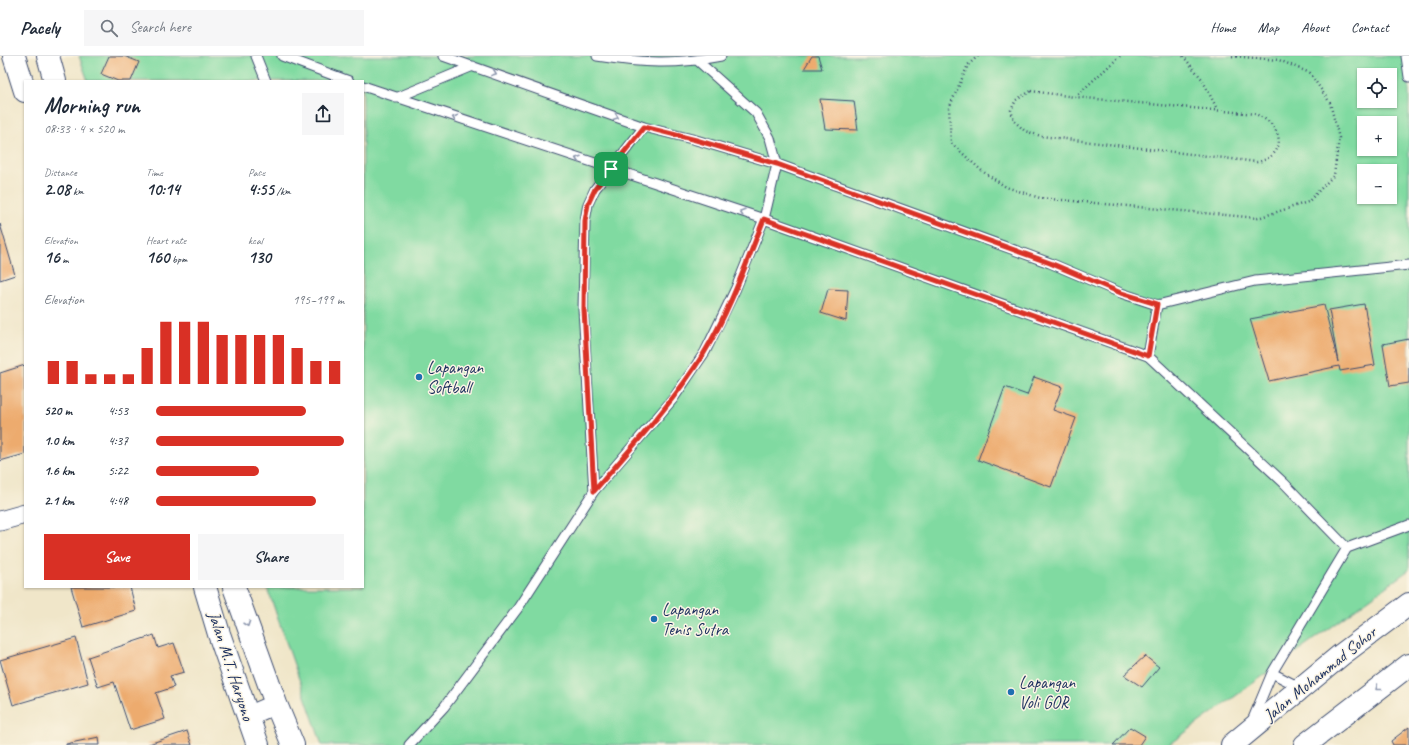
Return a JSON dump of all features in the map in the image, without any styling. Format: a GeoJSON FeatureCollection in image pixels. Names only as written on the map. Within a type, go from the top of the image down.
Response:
{"type":"FeatureCollection","features":[{"type":"Feature","properties":{"kind":"street"},"geometry":{"type":"LineString","coordinates":[[14,56],[24,89]]}},
{"type":"Feature","properties":{"kind":"street"},"geometry":{"type":"LineString","coordinates":[[48,56],[55,80]]}},
{"type":"Feature","properties":{"kind":"street"},"geometry":{"type":"LineString","coordinates":[[0,521],[24,514]]}},
{"type":"Feature","properties":{"kind":"street","name":"Jalan M.T. Haryono"},"geometry":{"type":"LineString","coordinates":[[205,588],[258,745]]}},
{"type":"Feature","properties":{"kind":"street"},"geometry":{"type":"LineString","coordinates":[[234,588],[276,704],[293,745]]}},
{"type":"Feature","properties":{"kind":"street","name":"Jalan Mohammad Sohor"},"geometry":{"type":"LineString","coordinates":[[1240,739],[1341,655],[1409,604]]}},
{"type":"Feature","properties":{"kind":"street"},"geometry":{"type":"LineString","coordinates":[[1305,745],[1409,665]]}},
{"type":"Feature","properties":{"kind":"street"},"geometry":{"type":"LineString","coordinates":[[248,716],[276,704]]}},
{"type":"Feature","properties":{"kind":"lane"},"geometry":{"type":"LineString","coordinates":[[256,56],[266,80]]}},
{"type":"Feature","properties":{"kind":"lane"},"geometry":{"type":"LineString","coordinates":[[282,56],[346,80]]}},
{"type":"Feature","properties":{"kind":"lane"},"geometry":{"type":"LineString","coordinates":[[444,56],[644,127],[696,140],[777,164],[1050,263],[1121,293],[1157,304],[1255,280],[1409,265]]}},
{"type":"Feature","properties":{"kind":"lane"},"geometry":{"type":"LineString","coordinates":[[597,56],[639,62],[670,63],[698,61],[721,56]]}},
{"type":"Feature","properties":{"kind":"lane"},"geometry":{"type":"LineString","coordinates":[[1406,56],[1409,77]]}},
{"type":"Feature","properties":{"kind":"lane"},"geometry":{"type":"LineString","coordinates":[[408,745],[444,707],[518,608],[594,491],[673,399],[705,352],[736,288],[764,219],[777,164],[770,138],[756,113],[698,61]]}},
{"type":"Feature","properties":{"kind":"lane"},"geometry":{"type":"LineString","coordinates":[[396,98],[473,66]]}},
{"type":"Feature","properties":{"kind":"lane"},"geometry":{"type":"LineString","coordinates":[[364,86],[764,219],[1148,356],[1284,483],[1347,548]]}},
{"type":"Feature","properties":{"kind":"lane"},"geometry":{"type":"LineString","coordinates":[[594,491],[584,309],[585,221],[588,204],[595,189],[644,127]]}},
{"type":"Feature","properties":{"kind":"lane"},"geometry":{"type":"LineString","coordinates":[[1148,356],[1157,304]]}},
{"type":"Feature","properties":{"kind":"lane"},"geometry":{"type":"LineString","coordinates":[[1240,739],[1272,673],[1347,548],[1409,525]]}},
{"type":"Feature","properties":{"kind":"lane"},"geometry":{"type":"LineString","coordinates":[[1272,673],[1301,688]]}},
{"type":"Feature","properties":{"kind":"path"},"geometry":{"type":"LineString","coordinates":[[978,56],[968,66],[949,108],[951,142],[982,171],[1006,187],[1040,198],[1258,218],[1308,202],[1334,175],[1339,138],[1330,103],[1310,72],[1279,60],[1231,56]]}},
{"type":"Feature","properties":{"kind":"path"},"geometry":{"type":"LineString","coordinates":[[1075,97],[1120,56]]}},
{"type":"Feature","properties":{"kind":"path"},"geometry":{"type":"LineString","coordinates":[[1183,56],[1202,79],[1217,110]]}},
{"type":"Feature","properties":{"kind":"path"},"geometry":{"type":"LineString","coordinates":[[1031,91],[1075,97],[1256,114],[1271,123],[1279,136],[1278,149],[1268,160],[1257,162],[1041,136],[1025,131],[1014,121],[1011,110],[1016,100],[1031,91]]}},
{"type":"Feature","properties":{"kind":"green space"},"geometry":{"type":"Polygon","coordinates":[[[79,56],[1409,56],[1409,570],[1168,745],[322,745],[267,588],[364,588],[364,80],[88,80],[79,56]]]}},
{"type":"Feature","properties":{"kind":"building"},"geometry":{"type":"Polygon","coordinates":[[[109,56],[124,56],[139,62],[131,80],[116,80],[101,74],[109,56]]]}},
{"type":"Feature","properties":{"kind":"building"},"geometry":{"type":"Polygon","coordinates":[[[812,56],[818,56],[822,69],[804,69],[812,56]]]}},
{"type":"Feature","properties":{"kind":"building"},"geometry":{"type":"Polygon","coordinates":[[[820,99],[854,101],[858,130],[825,129],[820,99]]]}},
{"type":"Feature","properties":{"kind":"building"},"geometry":{"type":"Polygon","coordinates":[[[0,224],[15,275],[0,280],[0,224]]]}},
{"type":"Feature","properties":{"kind":"building"},"geometry":{"type":"Polygon","coordinates":[[[828,289],[848,290],[846,321],[821,313],[828,289]]]}},
{"type":"Feature","properties":{"kind":"building"},"geometry":{"type":"Polygon","coordinates":[[[1364,304],[1375,365],[1340,371],[1339,366],[1269,381],[1250,319],[1324,305],[1338,362],[1329,310],[1364,304]]]}},
{"type":"Feature","properties":{"kind":"building"},"geometry":{"type":"Polygon","coordinates":[[[1409,339],[1409,383],[1390,386],[1383,344],[1409,339]]]}},
{"type":"Feature","properties":{"kind":"building"},"geometry":{"type":"Polygon","coordinates":[[[24,365],[24,454],[0,461],[0,373],[24,365]]]}},
{"type":"Feature","properties":{"kind":"building"},"geometry":{"type":"Polygon","coordinates":[[[1034,377],[1062,387],[1053,410],[1076,418],[1051,487],[978,460],[1005,387],[1027,395],[1034,377]]]}},
{"type":"Feature","properties":{"kind":"building"},"geometry":{"type":"Polygon","coordinates":[[[71,588],[130,588],[136,611],[83,627],[71,588]]]}},
{"type":"Feature","properties":{"kind":"building"},"geometry":{"type":"Polygon","coordinates":[[[154,635],[158,648],[174,643],[184,672],[170,676],[174,687],[156,693],[165,719],[130,730],[114,682],[98,687],[88,657],[154,635]]]}},
{"type":"Feature","properties":{"kind":"building"},"geometry":{"type":"Polygon","coordinates":[[[76,638],[88,683],[13,705],[0,660],[76,638]]]}},
{"type":"Feature","properties":{"kind":"building"},"geometry":{"type":"Polygon","coordinates":[[[1145,656],[1159,667],[1142,687],[1124,675],[1145,656]]]}},
{"type":"Feature","properties":{"kind":"building"},"geometry":{"type":"Polygon","coordinates":[[[1130,727],[1145,736],[1139,745],[1113,745],[1130,727]]]}},
{"type":"Feature","properties":{"kind":"building"},"geometry":{"type":"Polygon","coordinates":[[[1409,727],[1409,745],[1393,745],[1391,741],[1409,727]]]}},
{"type":"Feature","properties":{"kind":"building"},"geometry":{"type":"Polygon","coordinates":[[[187,731],[192,745],[146,745],[187,731]]]}},
{"type":"Feature","properties":{"kind":"building"},"geometry":{"type":"Polygon","coordinates":[[[99,737],[100,745],[66,745],[66,744],[99,737]]]}},
{"type":"Feature","properties":{"kind":"place","name":"Lapangan Softball"},"geometry":{"type":"Point","coordinates":[419,377]}},
{"type":"Feature","properties":{"kind":"place","name":"Lapangan Tenis Sutra"},"geometry":{"type":"Point","coordinates":[654,619]}},
{"type":"Feature","properties":{"kind":"place","name":"Lapangan Voli GOR"},"geometry":{"type":"Point","coordinates":[1011,692]}},
{"type":"Feature","properties":{"kind":"route"},"geometry":{"type":"LineString","coordinates":[[644,127],[696,140],[777,164],[1050,263],[1121,293],[1157,304],[1148,356],[764,219],[736,288],[705,352],[673,399],[594,491],[584,309],[585,221],[588,204],[595,189],[611,169],[644,127]]}}]}
